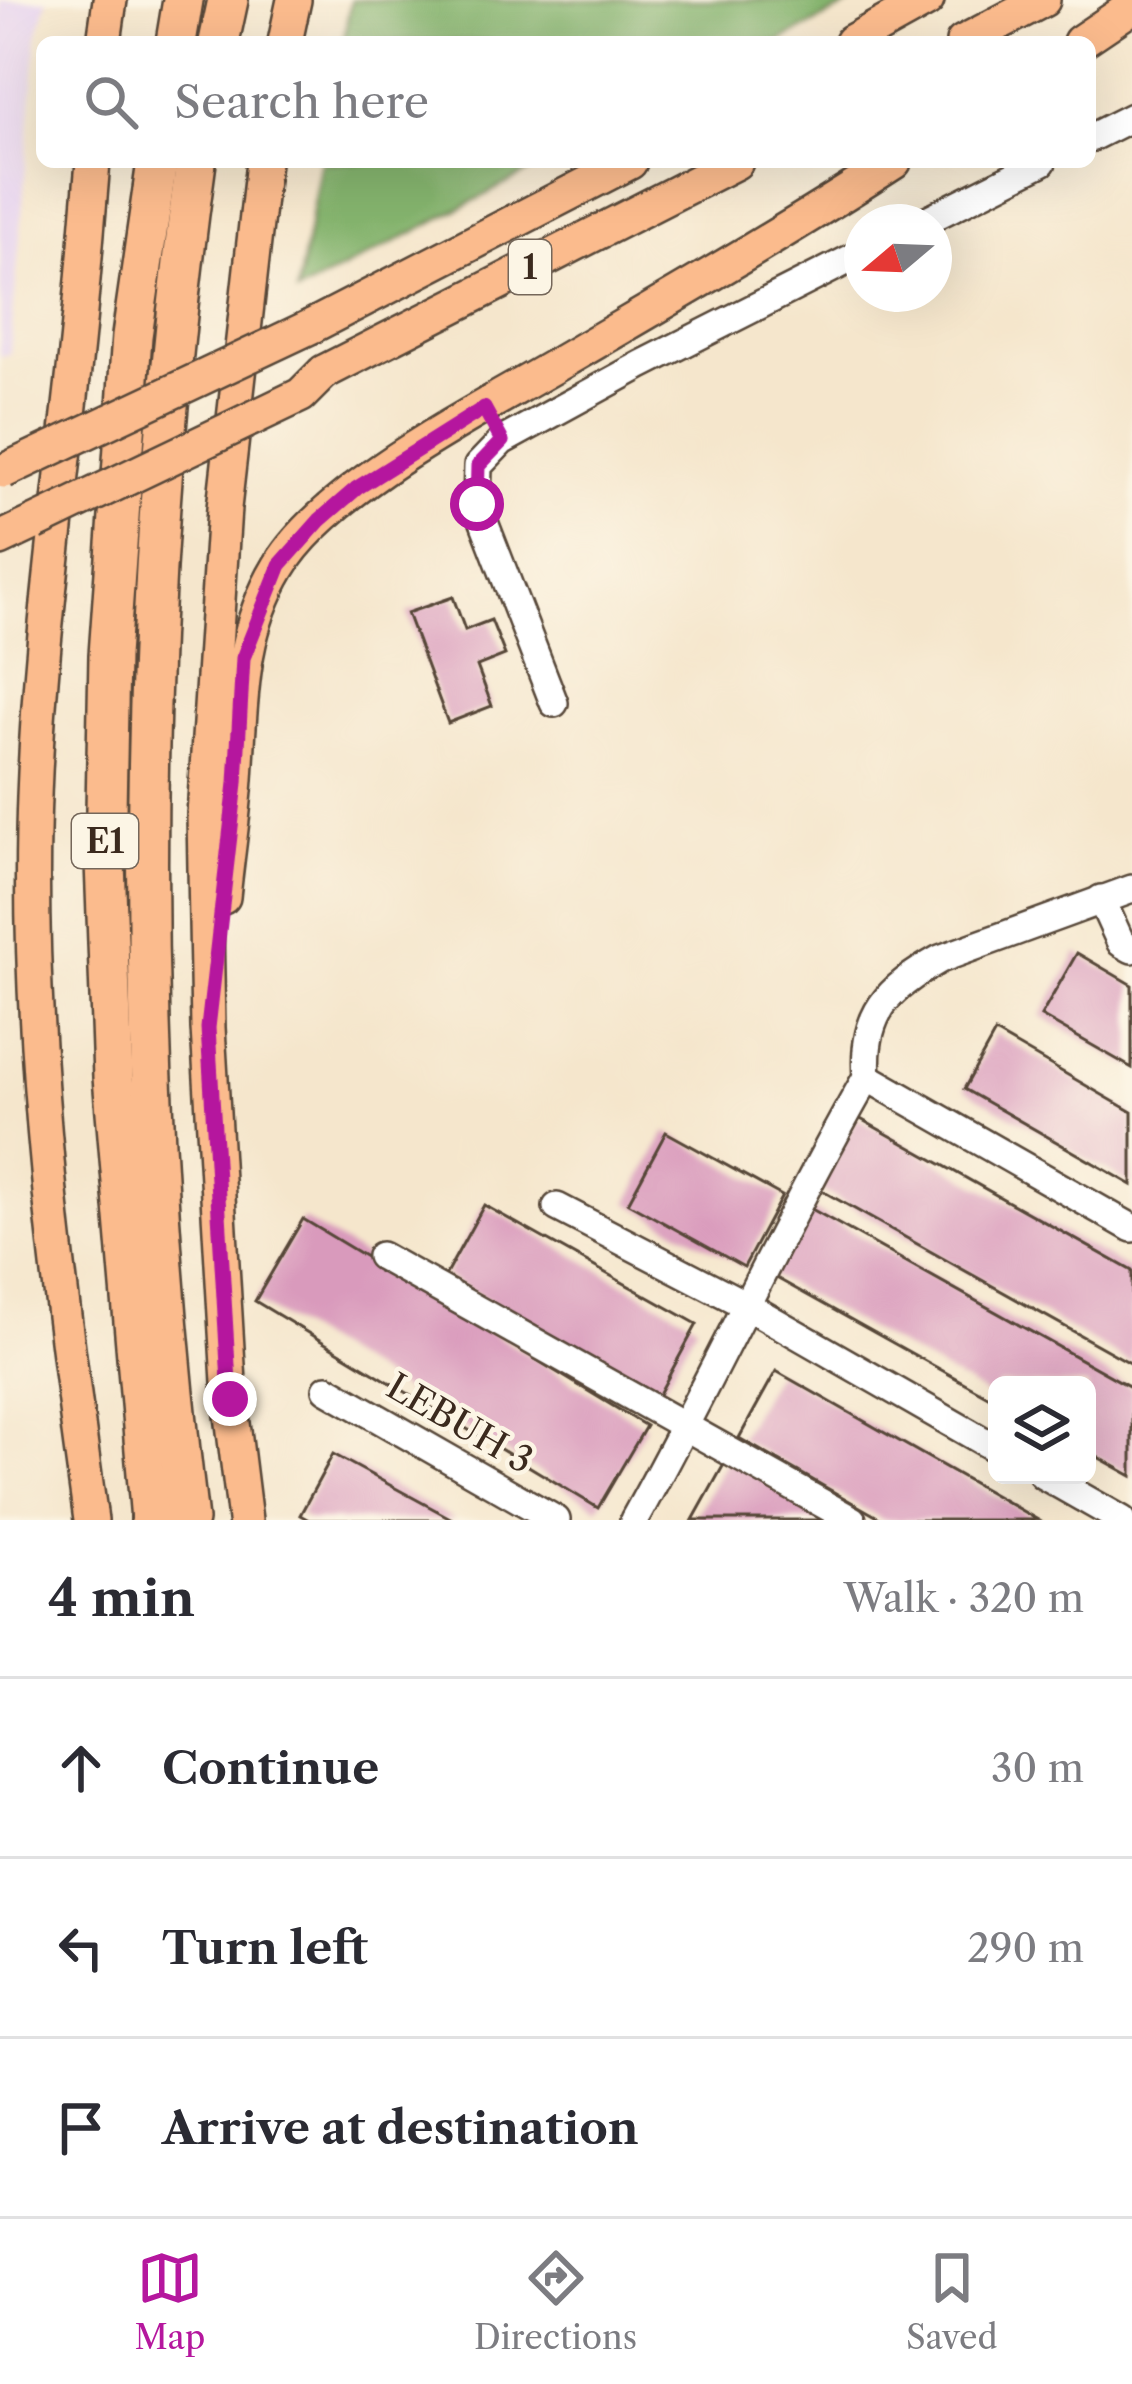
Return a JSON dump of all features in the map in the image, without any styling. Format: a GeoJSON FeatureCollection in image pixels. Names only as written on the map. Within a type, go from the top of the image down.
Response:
{"type":"FeatureCollection","features":[{"type":"Feature","properties":{"kind":"highway"},"geometry":{"type":"LineString","coordinates":[[177,36],[183,0]]}},
{"type":"Feature","properties":{"kind":"highway"},"geometry":{"type":"LineString","coordinates":[[220,36],[228,0]]}},
{"type":"Feature","properties":{"kind":"highway","name":"E1"},"geometry":{"type":"LineString","coordinates":[[151,1520],[113,1077],[105,862],[109,656],[132,336],[156,168]]}},
{"type":"Feature","properties":{"kind":"highway","name":"E1"},"geometry":{"type":"LineString","coordinates":[[188,1520],[149,1085],[145,874],[174,322],[195,168]]}},
{"type":"Feature","properties":{"kind":"main road"},"geometry":{"type":"LineString","coordinates":[[103,36],[105,0]]}},
{"type":"Feature","properties":{"kind":"main road"},"geometry":{"type":"LineString","coordinates":[[285,36],[294,0]]}},
{"type":"Feature","properties":{"kind":"main road"},"geometry":{"type":"LineString","coordinates":[[862,36],[927,0]]}},
{"type":"Feature","properties":{"kind":"main road"},"geometry":{"type":"LineString","coordinates":[[974,36],[1042,0]]}},
{"type":"Feature","properties":{"kind":"main road"},"geometry":{"type":"LineString","coordinates":[[1088,36],[1132,7]]}},
{"type":"Feature","properties":{"kind":"main road"},"geometry":{"type":"LineString","coordinates":[[91,1520],[73,1389],[36,1007],[33,833],[45,614],[92,168]]}},
{"type":"Feature","properties":{"kind":"main road"},"geometry":{"type":"LineString","coordinates":[[245,1520],[230,1399],[208,1028],[204,815],[224,508],[261,168]]}},
{"type":"Feature","properties":{"kind":"main road","name":"1"},"geometry":{"type":"LineString","coordinates":[[2,472],[312,326],[618,168]]}},
{"type":"Feature","properties":{"kind":"main road","name":"1"},"geometry":{"type":"LineString","coordinates":[[0,539],[21,515],[301,394],[324,372],[724,168]]}},
{"type":"Feature","properties":{"kind":"main road"},"geometry":{"type":"LineString","coordinates":[[208,1028],[236,783],[243,658],[280,565],[357,488],[885,168]]}},
{"type":"Feature","properties":{"kind":"street"},"geometry":{"type":"LineString","coordinates":[[1096,135],[1132,116]]}},
{"type":"Feature","properties":{"kind":"street"},"geometry":{"type":"LineString","coordinates":[[952,207],[1030,168]]}},
{"type":"Feature","properties":{"kind":"street"},"geometry":{"type":"LineString","coordinates":[[554,703],[477,504],[478,466],[502,441],[844,262]]}},
{"type":"Feature","properties":{"kind":"street"},"geometry":{"type":"LineString","coordinates":[[484,408],[502,441]]}},
{"type":"Feature","properties":{"kind":"street"},"geometry":{"type":"LineString","coordinates":[[634,1520],[686,1427],[800,1194],[867,1077],[865,1046],[883,1002],[914,973],[940,958],[1132,889]]}},
{"type":"Feature","properties":{"kind":"street"},"geometry":{"type":"LineString","coordinates":[[1101,899],[1121,943],[1132,949]]}},
{"type":"Feature","properties":{"kind":"street"},"geometry":{"type":"LineString","coordinates":[[867,1077],[1132,1228]]}},
{"type":"Feature","properties":{"kind":"street"},"geometry":{"type":"LineString","coordinates":[[557,1207],[744,1304],[988,1443]]}},
{"type":"Feature","properties":{"kind":"street"},"geometry":{"type":"LineString","coordinates":[[381,1256],[852,1520]]}},
{"type":"Feature","properties":{"kind":"street","name":"LEBUH 3"},"geometry":{"type":"LineString","coordinates":[[327,1389],[556,1520]]}},
{"type":"Feature","properties":{"kind":"street"},"geometry":{"type":"LineString","coordinates":[[1059,1484],[1121,1520]]}},
{"type":"Feature","properties":{"kind":"shaded area"},"geometry":{"type":"Polygon","coordinates":[[[0,0],[47,0],[36,36],[10,354],[0,357],[0,0]]]}},
{"type":"Feature","properties":{"kind":"green space"},"geometry":{"type":"Polygon","coordinates":[[[351,0],[859,0],[790,36],[344,36],[351,0]]]}},
{"type":"Feature","properties":{"kind":"green space"},"geometry":{"type":"Polygon","coordinates":[[[320,168],[537,168],[297,293],[320,168]]]}},
{"type":"Feature","properties":{"kind":"building"},"geometry":{"type":"Polygon","coordinates":[[[453,597],[465,630],[491,620],[505,655],[477,666],[492,706],[448,723],[407,613],[453,597]]]}},
{"type":"Feature","properties":{"kind":"building"},"geometry":{"type":"Polygon","coordinates":[[[1077,953],[1132,985],[1132,1068],[1041,1016],[1077,953]]]}},
{"type":"Feature","properties":{"kind":"building"},"geometry":{"type":"Polygon","coordinates":[[[995,1033],[1132,1112],[1132,1185],[964,1089],[995,1033]]]}},
{"type":"Feature","properties":{"kind":"building"},"geometry":{"type":"Polygon","coordinates":[[[857,1117],[1132,1271],[1132,1364],[817,1188],[857,1117]]]}},
{"type":"Feature","properties":{"kind":"building"},"geometry":{"type":"Polygon","coordinates":[[[666,1132],[782,1196],[744,1267],[628,1203],[666,1132]]]}},
{"type":"Feature","properties":{"kind":"building"},"geometry":{"type":"Polygon","coordinates":[[[484,1205],[697,1324],[658,1396],[445,1276],[484,1205]]]}},
{"type":"Feature","properties":{"kind":"building"},"geometry":{"type":"Polygon","coordinates":[[[808,1207],[1132,1388],[1132,1476],[1096,1456],[1096,1376],[988,1376],[988,1396],[771,1275],[808,1207]]]}},
{"type":"Feature","properties":{"kind":"building"},"geometry":{"type":"Polygon","coordinates":[[[303,1219],[646,1426],[598,1508],[255,1301],[303,1219]]]}},
{"type":"Feature","properties":{"kind":"building"},"geometry":{"type":"Polygon","coordinates":[[[776,1371],[1038,1520],[883,1520],[739,1438],[776,1371]]]}},
{"type":"Feature","properties":{"kind":"building"},"geometry":{"type":"Polygon","coordinates":[[[333,1454],[454,1520],[309,1520],[300,1515],[333,1454]]]}},
{"type":"Feature","properties":{"kind":"building"},"geometry":{"type":"Polygon","coordinates":[[[727,1459],[834,1520],[693,1520],[727,1459]]]}},
{"type":"Feature","properties":{"kind":"route"},"geometry":{"type":"LineString","coordinates":[[230,1399],[208,1028],[236,783],[243,658],[280,565],[320,520],[357,488],[484,408],[502,441],[478,466],[477,504]]}}]}
